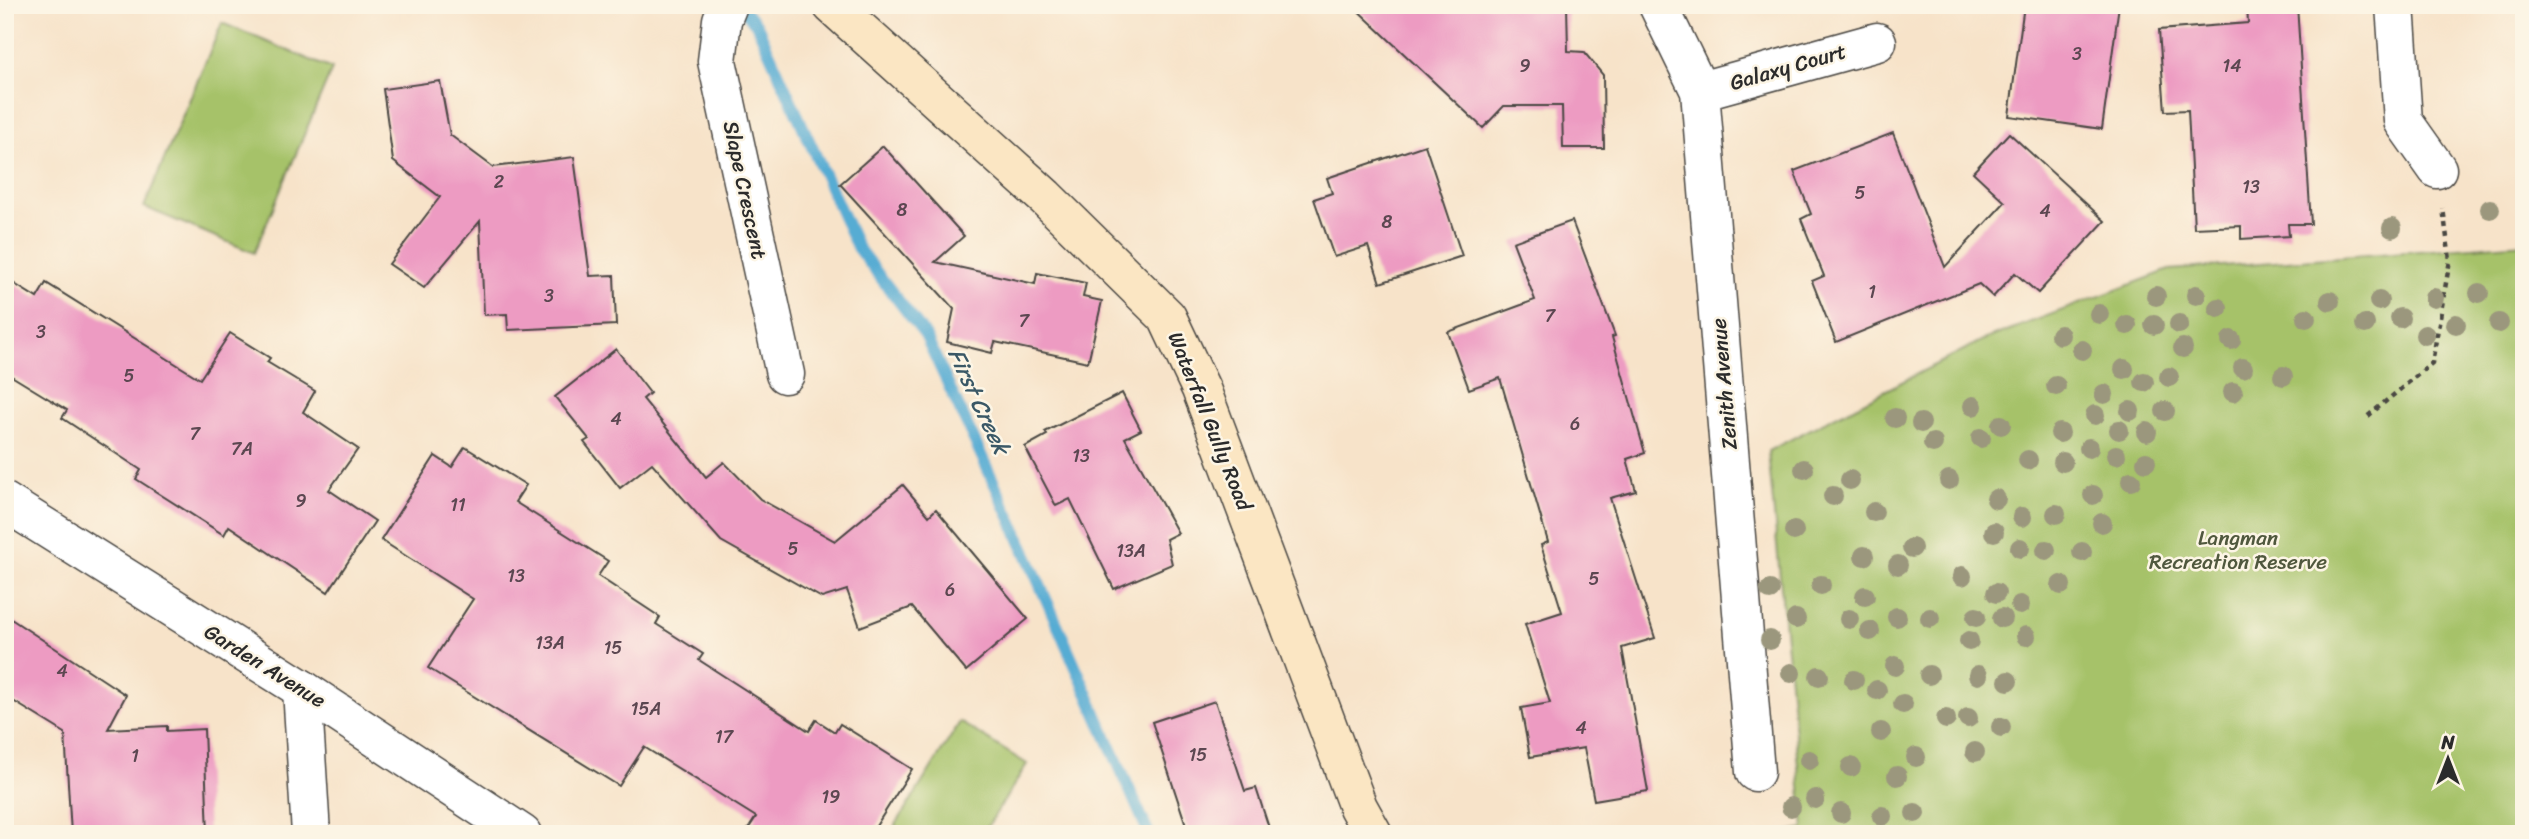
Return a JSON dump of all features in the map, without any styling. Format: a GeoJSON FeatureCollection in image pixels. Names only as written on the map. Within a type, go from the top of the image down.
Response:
{"type":"FeatureCollection","features":[{"type":"Feature","properties":{"kind":"street","name":"Waterfall Gully Road"},"geometry":{"type":"LineString","coordinates":[[832,5],[1045,197],[1167,317],[1201,389],[1358,807],[1373,834]]}},
{"type":"Feature","properties":{"kind":"street","name":"Zenith Avenue"},"geometry":{"type":"LineString","coordinates":[[1658,5],[1700,92],[1755,772]]}},
{"type":"Feature","properties":{"kind":"street"},"geometry":{"type":"LineString","coordinates":[[2395,5],[2403,121],[2437,169]]}},
{"type":"Feature","properties":{"kind":"street","name":"Slape Crescent"},"geometry":{"type":"LineString","coordinates":[[725,12],[717,61],[785,374]]}},
{"type":"Feature","properties":{"kind":"street","name":"Galaxy Court"},"geometry":{"type":"LineString","coordinates":[[1700,92],[1877,42]]}},
{"type":"Feature","properties":{"kind":"street","name":"Garden Avenue"},"geometry":{"type":"LineString","coordinates":[[5,502],[302,689],[523,834]]}},
{"type":"Feature","properties":{"kind":"street"},"geometry":{"type":"LineString","coordinates":[[302,689],[311,834]]}},
{"type":"Feature","properties":{"kind":"path"},"geometry":{"type":"LineString","coordinates":[[2368,416],[2432,363],[2450,260],[2437,169]]}},
{"type":"Feature","properties":{"kind":"green space"},"geometry":{"type":"Polygon","coordinates":[[[222,23],[332,69],[254,253],[144,207],[222,23]]]}},
{"type":"Feature","properties":{"kind":"green space","name":"Langman Recreation Reserve"},"geometry":{"type":"Polygon","coordinates":[[[2524,243],[2524,834],[1774,834],[1804,829],[1768,451],[1983,340],[2169,270],[2524,243]]]}},
{"type":"Feature","properties":{"kind":"green space"},"geometry":{"type":"Polygon","coordinates":[[[960,722],[1027,764],[983,834],[890,834],[960,722]]]}},
{"type":"Feature","properties":{"kind":"building"},"geometry":{"type":"Polygon","coordinates":[[[1352,5],[1567,5],[1568,51],[1584,52],[1603,75],[1604,148],[1563,148],[1562,106],[1504,106],[1483,128],[1352,5]]]}},
{"type":"Feature","properties":{"kind":"building"},"geometry":{"type":"Polygon","coordinates":[[[2024,5],[2119,5],[2102,129],[2009,116],[2024,5]]]}},
{"type":"Feature","properties":{"kind":"building"},"geometry":{"type":"Polygon","coordinates":[[[2247,5],[2297,5],[2311,224],[2288,224],[2289,236],[2241,239],[2241,226],[2194,228],[2188,110],[2165,111],[2159,30],[2248,23],[2247,5]]]}},
{"type":"Feature","properties":{"kind":"building"},"geometry":{"type":"Polygon","coordinates":[[[440,81],[450,135],[493,167],[574,157],[590,276],[614,275],[616,325],[508,330],[507,314],[484,315],[480,221],[424,288],[389,264],[440,197],[393,161],[383,89],[440,81]]]}},
{"type":"Feature","properties":{"kind":"building"},"geometry":{"type":"Polygon","coordinates":[[[1893,133],[1945,267],[2005,202],[1973,172],[2009,133],[2105,221],[2038,293],[2015,273],[1993,297],[1979,284],[1836,342],[1812,281],[1824,276],[1801,219],[1811,214],[1794,171],[1893,133]]]}},
{"type":"Feature","properties":{"kind":"building"},"geometry":{"type":"Polygon","coordinates":[[[1425,145],[1462,256],[1380,283],[1368,246],[1334,257],[1314,199],[1332,193],[1327,178],[1425,145]]]}},
{"type":"Feature","properties":{"kind":"building"},"geometry":{"type":"Polygon","coordinates":[[[883,146],[964,236],[935,262],[1035,284],[1037,273],[1086,283],[1083,297],[1102,301],[1088,362],[995,342],[992,353],[947,342],[954,309],[840,184],[883,146]]]}},
{"type":"Feature","properties":{"kind":"building"},"geometry":{"type":"Polygon","coordinates":[[[1572,221],[1615,336],[1612,337],[1645,453],[1627,459],[1636,491],[1610,498],[1655,638],[1622,648],[1648,791],[1594,800],[1584,748],[1530,757],[1521,708],[1550,703],[1525,624],[1562,612],[1541,545],[1548,542],[1500,378],[1469,389],[1448,332],[1535,300],[1513,242],[1572,221]]]}},
{"type":"Feature","properties":{"kind":"building"},"geometry":{"type":"Polygon","coordinates":[[[5,278],[37,298],[46,283],[200,379],[230,333],[270,358],[267,362],[315,391],[303,412],[358,449],[329,490],[375,521],[328,592],[229,526],[224,535],[136,479],[141,470],[62,418],[67,410],[5,372],[5,278]]]}},
{"type":"Feature","properties":{"kind":"building"},"geometry":{"type":"Polygon","coordinates":[[[616,349],[650,393],[643,399],[706,477],[724,462],[760,499],[835,541],[903,485],[929,516],[936,509],[1028,619],[966,671],[912,607],[860,627],[847,590],[822,598],[721,541],[652,463],[620,488],[584,442],[589,439],[555,397],[616,349]]]}},
{"type":"Feature","properties":{"kind":"building"},"geometry":{"type":"Polygon","coordinates":[[[1122,393],[1141,430],[1125,438],[1178,533],[1166,539],[1172,564],[1114,589],[1070,499],[1056,506],[1025,447],[1047,435],[1045,432],[1122,393]]]}},
{"type":"Feature","properties":{"kind":"building"},"geometry":{"type":"Polygon","coordinates":[[[465,447],[526,485],[515,502],[608,561],[598,576],[660,617],[656,624],[703,654],[699,660],[809,731],[816,720],[835,732],[840,724],[912,769],[871,834],[745,834],[756,817],[644,747],[619,786],[428,668],[473,599],[381,540],[435,456],[452,467],[465,447]]]}},
{"type":"Feature","properties":{"kind":"building"},"geometry":{"type":"Polygon","coordinates":[[[5,615],[126,695],[108,729],[167,726],[167,731],[204,729],[208,834],[166,834],[166,831],[71,834],[65,733],[5,696],[5,615]]]}},
{"type":"Feature","properties":{"kind":"building"},"geometry":{"type":"Polygon","coordinates":[[[1215,701],[1245,791],[1256,788],[1271,834],[1189,834],[1152,722],[1215,701]]]}},
{"type":"Feature","properties":{"kind":"waterway","name":"First Creek"},"geometry":{"type":"LineString","coordinates":[[739,5],[757,25],[857,247],[925,335],[1011,519],[1149,834]]}}]}
